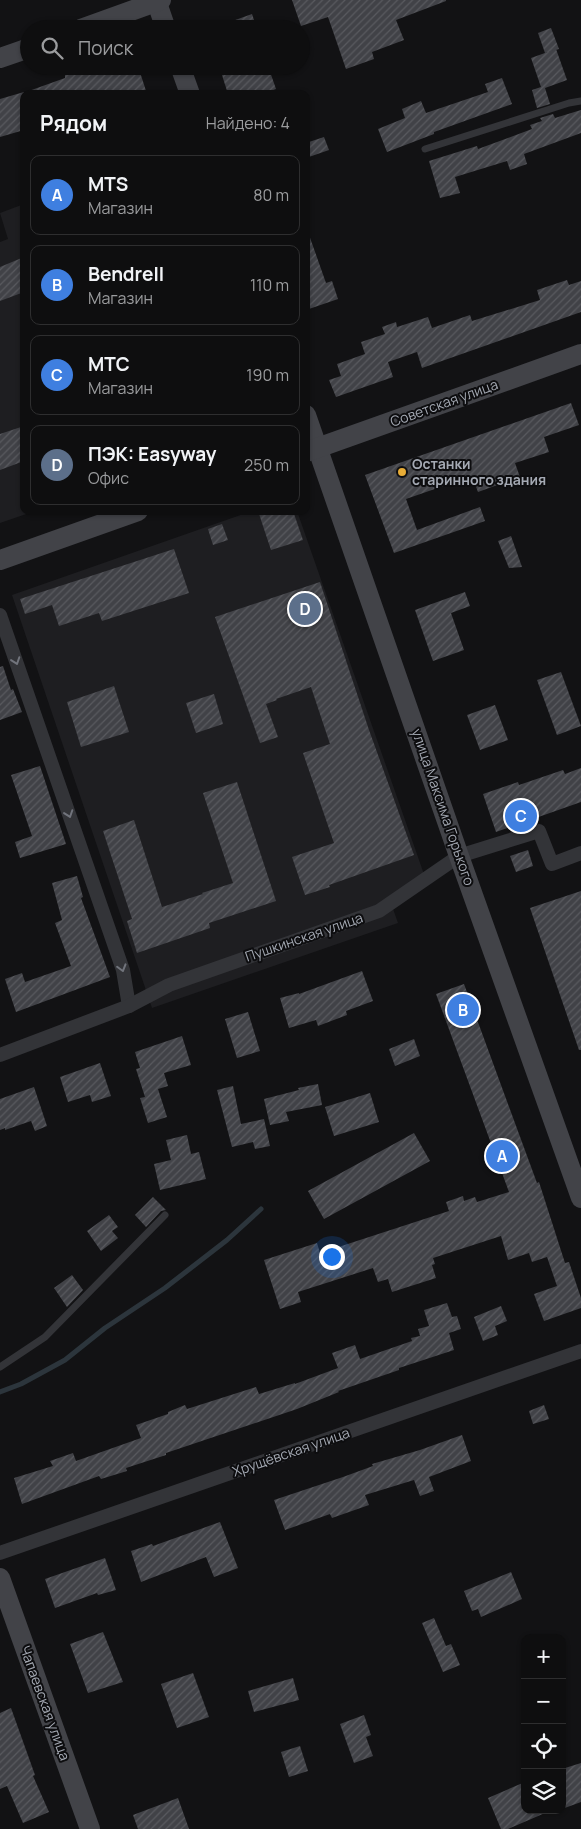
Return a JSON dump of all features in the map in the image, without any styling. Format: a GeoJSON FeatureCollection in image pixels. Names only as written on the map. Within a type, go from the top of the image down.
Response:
{"type":"FeatureCollection","features":[{"type":"Feature","properties":{"kind":"main road"},"geometry":{"type":"LineString","coordinates":[[105,20],[158,0],[164,20]]}},
{"type":"Feature","properties":{"kind":"main road"},"geometry":{"type":"LineString","coordinates":[[0,58],[20,51]]}},
{"type":"Feature","properties":{"kind":"main road"},"geometry":{"type":"LineString","coordinates":[[183,75],[189,90]]}},
{"type":"Feature","properties":{"kind":"main road","name":"Советская улица"},"geometry":{"type":"LineString","coordinates":[[312,450],[581,354]]}},
{"type":"Feature","properties":{"kind":"main road","name":"улица Максима Горького"},"geometry":{"type":"LineString","coordinates":[[312,450],[581,1198]]}},
{"type":"Feature","properties":{"kind":"main road"},"geometry":{"type":"LineString","coordinates":[[0,560],[127,515]]}},
{"type":"Feature","properties":{"kind":"main road","name":"Чапаевская улица"},"geometry":{"type":"LineString","coordinates":[[0,1578],[90,1829]]}},
{"type":"Feature","properties":{"kind":"street"},"geometry":{"type":"LineString","coordinates":[[0,615],[123,970],[129,1006]]}},
{"type":"Feature","properties":{"kind":"street","name":"Пушкинская улица"},"geometry":{"type":"LineString","coordinates":[[0,1055],[129,1006],[169,985],[379,911],[459,856],[539,832],[552,864],[581,853]]}},
{"type":"Feature","properties":{"kind":"street","name":"Хрущёвская улица"},"geometry":{"type":"LineString","coordinates":[[0,1553],[581,1351]]}},
{"type":"Feature","properties":{"kind":"lane"},"geometry":{"type":"LineString","coordinates":[[424,149],[569,103],[581,101]]}},
{"type":"Feature","properties":{"kind":"lane"},"geometry":{"type":"LineString","coordinates":[[0,1367],[45,1337],[165,1215]]}},
{"type":"Feature","properties":{"kind":"shaded area"},"geometry":{"type":"Polygon","coordinates":[[[20,206],[20,515],[23,515],[0,523],[0,242],[8,239],[0,213],[20,206]]]}},
{"type":"Feature","properties":{"kind":"shaded area"},"geometry":{"type":"Polygon","coordinates":[[[241,515],[298,515],[426,880],[392,906],[398,923],[152,1008],[12,595],[241,515]]]}},
{"type":"Feature","properties":{"kind":"building"},"geometry":{"type":"Polygon","coordinates":[[[292,0],[446,0],[396,20],[404,40],[372,52],[374,59],[346,69],[328,17],[310,23],[310,20],[299,20],[292,0]]]}},
{"type":"Feature","properties":{"kind":"building"},"geometry":{"type":"Polygon","coordinates":[[[252,14],[254,20],[235,20],[252,14]]]}},
{"type":"Feature","properties":{"kind":"building"},"geometry":{"type":"Polygon","coordinates":[[[551,28],[559,49],[545,53],[538,33],[551,28]]]}},
{"type":"Feature","properties":{"kind":"building"},"geometry":{"type":"Polygon","coordinates":[[[556,49],[567,80],[545,88],[550,104],[537,108],[532,90],[541,87],[531,58],[556,49]]]}},
{"type":"Feature","properties":{"kind":"building"},"geometry":{"type":"Polygon","coordinates":[[[65,75],[141,75],[146,90],[32,90],[65,78],[65,75]]]}},
{"type":"Feature","properties":{"kind":"building"},"geometry":{"type":"Polygon","coordinates":[[[222,75],[271,75],[276,89],[273,90],[227,90],[222,75]]]}},
{"type":"Feature","properties":{"kind":"building"},"geometry":{"type":"Polygon","coordinates":[[[502,78],[512,104],[434,132],[434,134],[387,152],[378,129],[405,118],[402,109],[421,101],[426,113],[488,92],[485,84],[502,78]]]}},
{"type":"Feature","properties":{"kind":"building"},"geometry":{"type":"Polygon","coordinates":[[[20,93],[20,131],[0,137],[0,99],[20,93]]]}},
{"type":"Feature","properties":{"kind":"building"},"geometry":{"type":"Polygon","coordinates":[[[581,110],[581,133],[524,154],[527,164],[510,170],[507,161],[455,177],[460,193],[440,198],[429,161],[477,146],[478,149],[532,129],[530,125],[542,121],[540,118],[553,114],[555,118],[581,110]]]}},
{"type":"Feature","properties":{"kind":"building"},"geometry":{"type":"Polygon","coordinates":[[[324,137],[329,150],[310,157],[310,142],[324,137]]]}},
{"type":"Feature","properties":{"kind":"building"},"geometry":{"type":"Polygon","coordinates":[[[310,238],[326,283],[332,281],[338,299],[310,309],[310,238]]]}},
{"type":"Feature","properties":{"kind":"building"},"geometry":{"type":"Polygon","coordinates":[[[20,259],[20,294],[0,301],[0,267],[20,259]]]}},
{"type":"Feature","properties":{"kind":"building"},"geometry":{"type":"Polygon","coordinates":[[[567,280],[569,285],[581,281],[581,312],[422,368],[417,352],[388,362],[393,377],[336,397],[329,380],[341,376],[337,364],[365,354],[361,342],[385,334],[382,327],[396,322],[397,327],[428,317],[432,328],[470,315],[472,321],[540,300],[537,290],[567,280]]]}},
{"type":"Feature","properties":{"kind":"building"},"geometry":{"type":"Polygon","coordinates":[[[571,403],[579,425],[544,437],[549,452],[515,463],[520,477],[478,492],[472,476],[406,499],[417,530],[480,507],[485,521],[394,553],[365,475],[571,403]]]}},
{"type":"Feature","properties":{"kind":"building"},"geometry":{"type":"Polygon","coordinates":[[[20,427],[20,462],[0,470],[0,434],[20,427]]]}},
{"type":"Feature","properties":{"kind":"building"},"geometry":{"type":"Polygon","coordinates":[[[259,515],[294,515],[303,540],[271,550],[259,515]]]}},
{"type":"Feature","properties":{"kind":"building"},"geometry":{"type":"Polygon","coordinates":[[[222,524],[228,540],[213,545],[208,529],[222,524]]]}},
{"type":"Feature","properties":{"kind":"building"},"geometry":{"type":"Polygon","coordinates":[[[511,536],[522,567],[509,568],[498,541],[511,536]]]}},
{"type":"Feature","properties":{"kind":"building"},"geometry":{"type":"Polygon","coordinates":[[[174,549],[189,593],[102,621],[99,613],[59,626],[52,605],[25,614],[20,599],[174,549]]]}},
{"type":"Feature","properties":{"kind":"building"},"geometry":{"type":"Polygon","coordinates":[[[320,582],[369,730],[414,855],[305,895],[292,857],[334,843],[303,753],[330,744],[311,687],[266,704],[278,737],[260,743],[215,617],[320,582]]]}},
{"type":"Feature","properties":{"kind":"building"},"geometry":{"type":"Polygon","coordinates":[[[465,592],[470,606],[451,613],[464,650],[433,661],[415,610],[465,592]]]}},
{"type":"Feature","properties":{"kind":"building"},"geometry":{"type":"Polygon","coordinates":[[[3,666],[11,690],[13,689],[22,712],[0,720],[0,667],[3,666]]]}},
{"type":"Feature","properties":{"kind":"building"},"geometry":{"type":"Polygon","coordinates":[[[561,672],[581,726],[557,735],[537,680],[561,672]]]}},
{"type":"Feature","properties":{"kind":"building"},"geometry":{"type":"Polygon","coordinates":[[[114,686],[129,732],[81,747],[67,702],[114,686]]]}},
{"type":"Feature","properties":{"kind":"building"},"geometry":{"type":"Polygon","coordinates":[[[214,694],[223,724],[196,733],[186,703],[214,694]]]}},
{"type":"Feature","properties":{"kind":"building"},"geometry":{"type":"Polygon","coordinates":[[[495,705],[508,740],[480,750],[467,715],[495,705]]]}},
{"type":"Feature","properties":{"kind":"building"},"geometry":{"type":"Polygon","coordinates":[[[40,766],[66,844],[20,858],[15,842],[32,836],[11,775],[40,766]]]}},
{"type":"Feature","properties":{"kind":"building"},"geometry":{"type":"Polygon","coordinates":[[[581,768],[581,802],[496,832],[483,794],[518,782],[519,785],[563,770],[565,774],[581,768]]]}},
{"type":"Feature","properties":{"kind":"building"},"geometry":{"type":"Polygon","coordinates":[[[237,782],[276,901],[209,923],[210,928],[137,953],[127,921],[132,919],[103,831],[134,820],[162,907],[203,894],[233,883],[203,793],[237,782]]]}},
{"type":"Feature","properties":{"kind":"building"},"geometry":{"type":"Polygon","coordinates":[[[528,850],[533,866],[516,872],[510,856],[528,850]]]}},
{"type":"Feature","properties":{"kind":"building"},"geometry":{"type":"Polygon","coordinates":[[[77,876],[83,897],[81,898],[110,977],[16,1012],[5,979],[22,973],[25,982],[71,966],[55,923],[62,920],[52,883],[77,876]]]}},
{"type":"Feature","properties":{"kind":"building"},"geometry":{"type":"Polygon","coordinates":[[[581,891],[581,1050],[579,1050],[530,908],[581,891]]]}},
{"type":"Feature","properties":{"kind":"building"},"geometry":{"type":"Polygon","coordinates":[[[362,971],[373,1001],[346,1011],[347,1015],[318,1026],[316,1020],[289,1028],[280,998],[299,994],[362,971]]]}},
{"type":"Feature","properties":{"kind":"building"},"geometry":{"type":"Polygon","coordinates":[[[464,984],[537,1183],[539,1182],[565,1263],[569,1262],[581,1298],[581,1308],[544,1321],[534,1294],[557,1286],[547,1257],[532,1262],[529,1253],[508,1260],[501,1236],[433,1258],[435,1264],[432,1265],[436,1278],[392,1292],[388,1279],[378,1282],[373,1268],[298,1292],[301,1302],[280,1309],[264,1260],[317,1243],[320,1253],[449,1211],[446,1202],[463,1196],[464,1201],[475,1197],[477,1202],[509,1192],[436,994],[464,984]]]}},
{"type":"Feature","properties":{"kind":"building"},"geometry":{"type":"Polygon","coordinates":[[[248,1012],[260,1051],[237,1058],[225,1019],[248,1012]]]}},
{"type":"Feature","properties":{"kind":"building"},"geometry":{"type":"Polygon","coordinates":[[[182,1036],[191,1065],[164,1073],[168,1086],[158,1089],[167,1117],[148,1123],[140,1098],[145,1097],[136,1069],[140,1068],[135,1052],[182,1036]]]}},
{"type":"Feature","properties":{"kind":"building"},"geometry":{"type":"Polygon","coordinates":[[[414,1039],[420,1056],[395,1066],[389,1049],[414,1039]]]}},
{"type":"Feature","properties":{"kind":"building"},"geometry":{"type":"Polygon","coordinates":[[[100,1063],[111,1096],[92,1102],[90,1095],[68,1102],[60,1077],[100,1063]]]}},
{"type":"Feature","properties":{"kind":"building"},"geometry":{"type":"Polygon","coordinates":[[[318,1084],[322,1105],[286,1112],[289,1121],[270,1125],[264,1099],[318,1084]]]}},
{"type":"Feature","properties":{"kind":"building"},"geometry":{"type":"Polygon","coordinates":[[[233,1086],[241,1124],[264,1119],[270,1146],[255,1149],[253,1142],[232,1147],[217,1090],[233,1086]]]}},
{"type":"Feature","properties":{"kind":"building"},"geometry":{"type":"Polygon","coordinates":[[[34,1087],[47,1126],[35,1131],[31,1121],[0,1130],[0,1099],[34,1087]]]}},
{"type":"Feature","properties":{"kind":"building"},"geometry":{"type":"Polygon","coordinates":[[[370,1093],[379,1122],[334,1136],[325,1107],[370,1093]]]}},
{"type":"Feature","properties":{"kind":"building"},"geometry":{"type":"Polygon","coordinates":[[[414,1133],[430,1161],[324,1219],[308,1191],[414,1133]]]}},
{"type":"Feature","properties":{"kind":"building"},"geometry":{"type":"Polygon","coordinates":[[[187,1135],[191,1154],[199,1152],[206,1179],[160,1190],[154,1164],[171,1160],[166,1140],[187,1135]]]}},
{"type":"Feature","properties":{"kind":"building"},"geometry":{"type":"Polygon","coordinates":[[[153,1197],[166,1210],[161,1211],[146,1227],[135,1215],[153,1197]]]}},
{"type":"Feature","properties":{"kind":"building"},"geometry":{"type":"Polygon","coordinates":[[[109,1215],[118,1227],[112,1231],[118,1238],[101,1251],[87,1231],[109,1215]]]}},
{"type":"Feature","properties":{"kind":"building"},"geometry":{"type":"Polygon","coordinates":[[[72,1275],[83,1290],[67,1307],[54,1288],[72,1275]]]}},
{"type":"Feature","properties":{"kind":"building"},"geometry":{"type":"Polygon","coordinates":[[[447,1303],[452,1317],[457,1316],[461,1329],[449,1333],[454,1350],[399,1368],[399,1370],[338,1391],[297,1409],[166,1453],[166,1455],[126,1468],[127,1471],[101,1479],[99,1476],[22,1504],[14,1478],[53,1466],[50,1461],[73,1453],[76,1461],[141,1438],[136,1425],[168,1414],[168,1412],[185,1405],[187,1409],[256,1387],[259,1394],[295,1384],[338,1368],[332,1353],[355,1345],[360,1359],[412,1341],[411,1338],[420,1336],[418,1329],[429,1326],[424,1310],[447,1303]]]}},
{"type":"Feature","properties":{"kind":"building"},"geometry":{"type":"Polygon","coordinates":[[[501,1306],[507,1321],[495,1326],[498,1335],[483,1341],[474,1317],[501,1306]]]}},
{"type":"Feature","properties":{"kind":"building"},"geometry":{"type":"Polygon","coordinates":[[[544,1405],[549,1419],[533,1424],[529,1411],[544,1405]]]}},
{"type":"Feature","properties":{"kind":"building"},"geometry":{"type":"Polygon","coordinates":[[[462,1435],[471,1461],[429,1477],[434,1491],[420,1496],[414,1480],[365,1495],[369,1505],[332,1518],[330,1514],[285,1530],[274,1500],[373,1466],[372,1464],[462,1435]]]}},
{"type":"Feature","properties":{"kind":"building"},"geometry":{"type":"Polygon","coordinates":[[[220,1522],[238,1568],[214,1577],[206,1557],[141,1582],[131,1551],[152,1544],[153,1546],[220,1522]]]}},
{"type":"Feature","properties":{"kind":"building"},"geometry":{"type":"Polygon","coordinates":[[[105,1558],[116,1590],[98,1595],[97,1593],[55,1608],[45,1579],[105,1558]]]}},
{"type":"Feature","properties":{"kind":"building"},"geometry":{"type":"Polygon","coordinates":[[[511,1572],[522,1599],[481,1617],[478,1609],[472,1611],[464,1591],[511,1572]]]}},
{"type":"Feature","properties":{"kind":"building"},"geometry":{"type":"Polygon","coordinates":[[[434,1618],[446,1646],[451,1644],[460,1665],[443,1672],[422,1623],[434,1618]]]}},
{"type":"Feature","properties":{"kind":"building"},"geometry":{"type":"Polygon","coordinates":[[[103,1632],[123,1682],[88,1693],[70,1644],[103,1632]]]}},
{"type":"Feature","properties":{"kind":"building"},"geometry":{"type":"Polygon","coordinates":[[[193,1673],[209,1717],[177,1728],[161,1684],[193,1673]]]}},
{"type":"Feature","properties":{"kind":"building"},"geometry":{"type":"Polygon","coordinates":[[[293,1678],[299,1700],[254,1712],[248,1691],[293,1678]]]}},
{"type":"Feature","properties":{"kind":"building"},"geometry":{"type":"Polygon","coordinates":[[[11,1708],[35,1775],[33,1776],[49,1812],[23,1823],[7,1786],[0,1789],[0,1713],[11,1708]]]}},
{"type":"Feature","properties":{"kind":"building"},"geometry":{"type":"Polygon","coordinates":[[[364,1715],[371,1735],[366,1737],[373,1756],[354,1763],[340,1724],[364,1715]]]}},
{"type":"Feature","properties":{"kind":"building"},"geometry":{"type":"Polygon","coordinates":[[[300,1746],[308,1771],[289,1777],[281,1752],[300,1746]]]}},
{"type":"Feature","properties":{"kind":"building"},"geometry":{"type":"Polygon","coordinates":[[[581,1763],[581,1802],[566,1808],[566,1769],[581,1763]]]}},
{"type":"Feature","properties":{"kind":"building"},"geometry":{"type":"Polygon","coordinates":[[[521,1784],[521,1814],[543,1814],[508,1829],[501,1829],[488,1798],[521,1784]]]}},
{"type":"Feature","properties":{"kind":"building"},"geometry":{"type":"Polygon","coordinates":[[[178,1798],[189,1829],[138,1829],[133,1815],[178,1798]]]}},
{"type":"Feature","properties":{"kind":"waterway"},"geometry":{"type":"LineString","coordinates":[[0,1392],[21,1384],[65,1360],[105,1328],[165,1288],[227,1240],[261,1209]]}},
{"type":"Feature","properties":{"kind":"place","name":"Останки старинного здания"},"geometry":{"type":"Point","coordinates":[402,472]}},
{"type":"Feature","properties":{"kind":"place","name":"ПЭК: Easyway"},"geometry":{"type":"Point","coordinates":[305,609]}},
{"type":"Feature","properties":{"kind":"place","name":"МТС"},"geometry":{"type":"Point","coordinates":[521,816]}},
{"type":"Feature","properties":{"kind":"place","name":"Bendrell"},"geometry":{"type":"Point","coordinates":[463,1010]}},
{"type":"Feature","properties":{"kind":"place","name":"MTS"},"geometry":{"type":"Point","coordinates":[502,1156]}}]}
